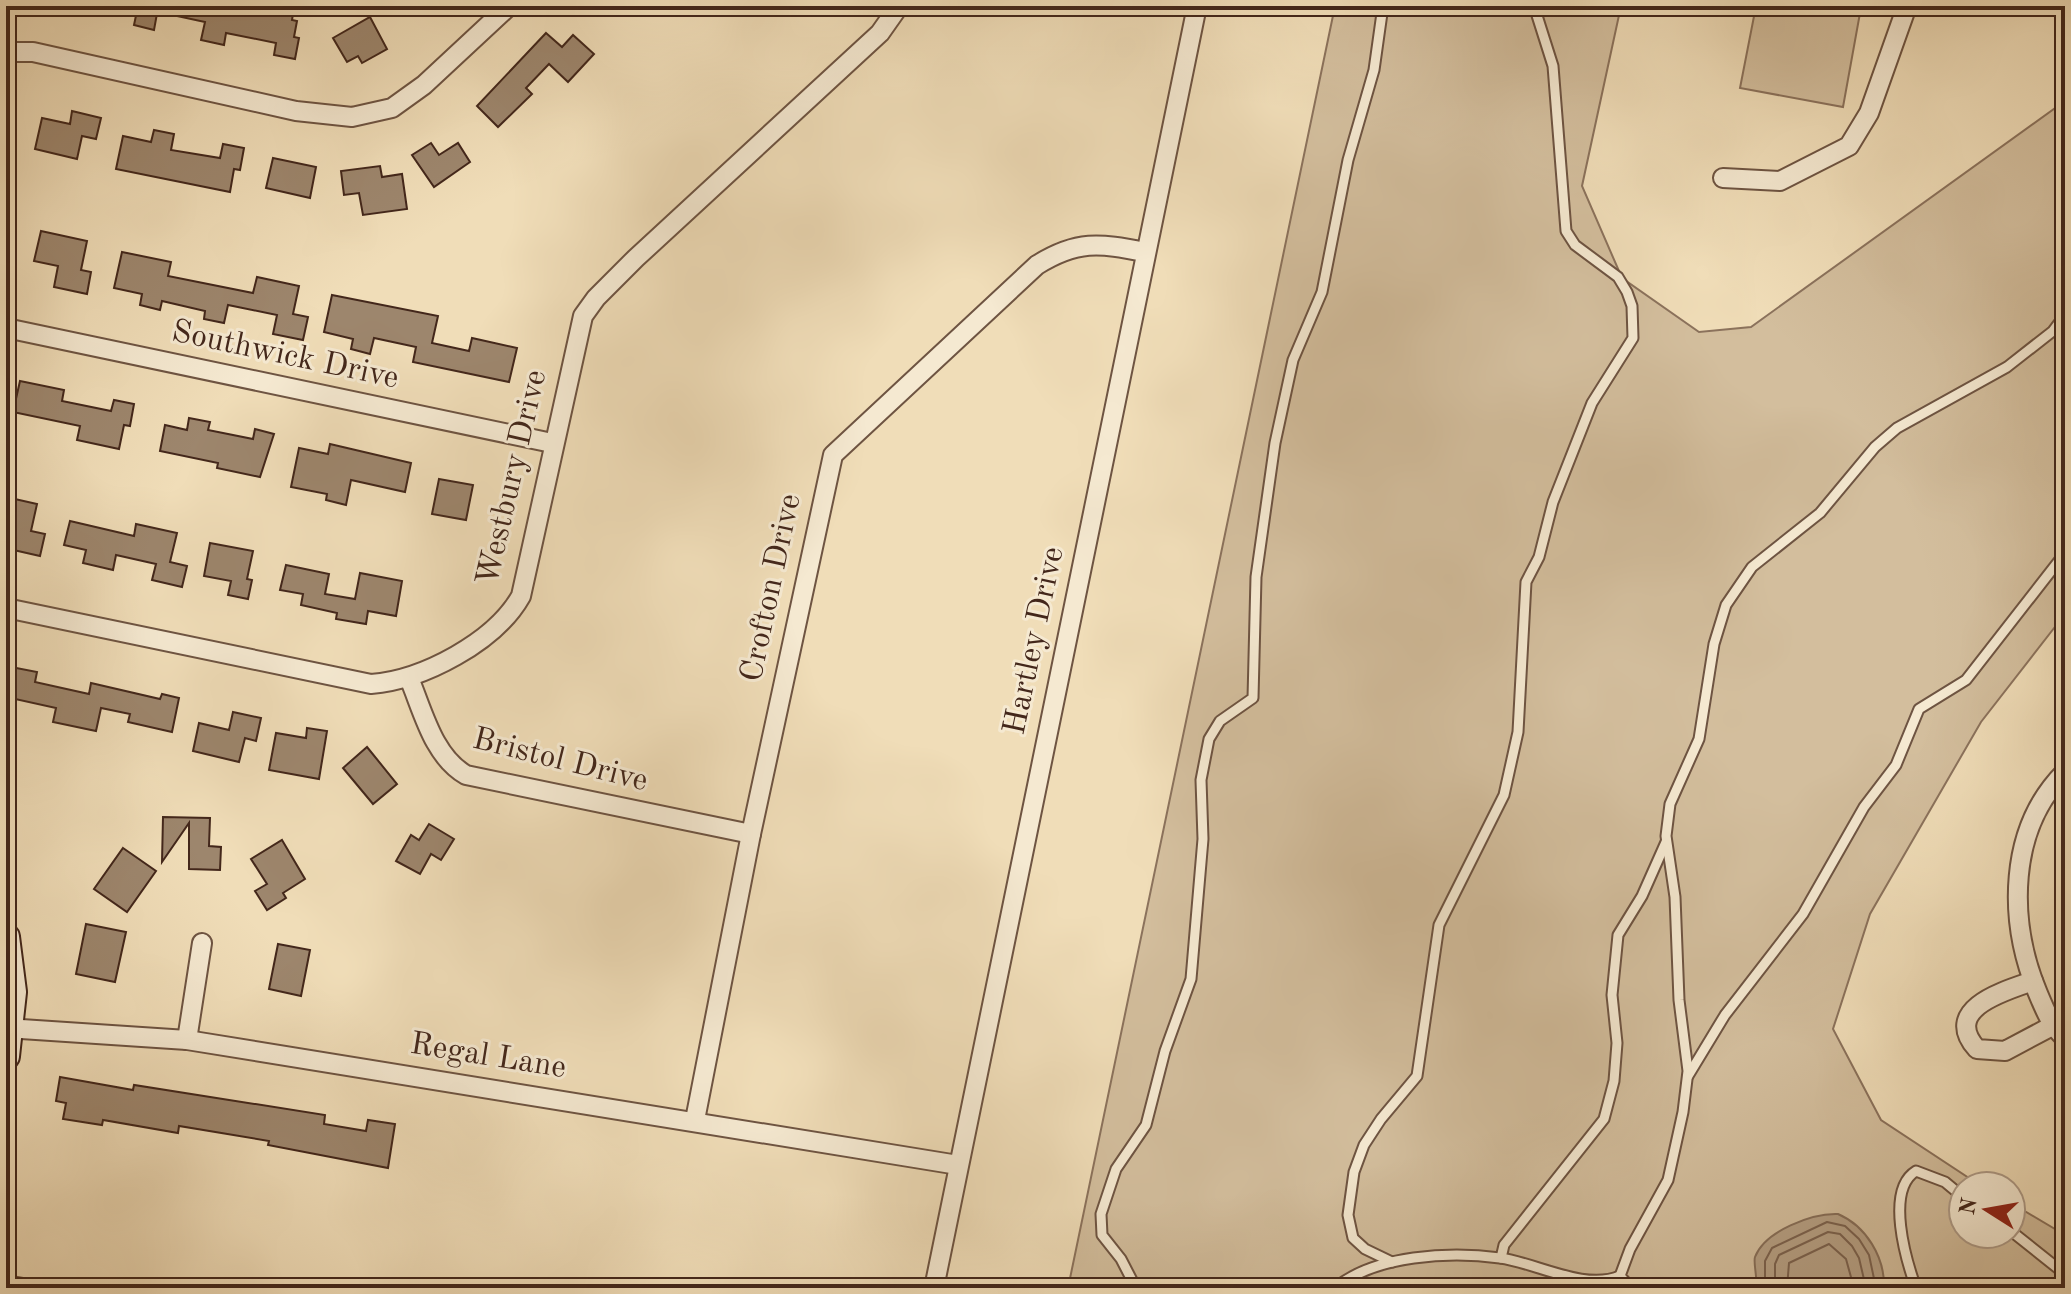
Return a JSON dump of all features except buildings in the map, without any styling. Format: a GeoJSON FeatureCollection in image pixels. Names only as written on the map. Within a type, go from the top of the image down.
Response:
{"type":"FeatureCollection","features":[{"type":"Feature","properties":{"kind":"street"},"geometry":{"type":"LineString","coordinates":[[6,52],[33,52],[296,111],[352,117],[392,108],[424,85],[509,6]]}},
{"type":"Feature","properties":{"kind":"street","name":"Westbury Drive"},"geometry":{"type":"LineString","coordinates":[[6,608],[371,684],[409,678],[486,637],[511,613],[521,596],[577,332],[596,298],[880,33],[899,6]]}},
{"type":"Feature","properties":{"kind":"street","name":"Hartley Drive"},"geometry":{"type":"LineString","coordinates":[[934,1288],[1197,6]]}},
{"type":"Feature","properties":{"kind":"street"},"geometry":{"type":"LineString","coordinates":[[1723,178],[1780,181],[1849,146],[1869,113],[1907,6]]}},
{"type":"Feature","properties":{"kind":"street","name":"Crofton Drive"},"geometry":{"type":"LineString","coordinates":[[695,1120],[751,834],[833,455],[1037,265],[1059,251],[1081,244],[1145,252]]}},
{"type":"Feature","properties":{"kind":"street","name":"Southwick Drive"},"geometry":{"type":"LineString","coordinates":[[6,328],[552,443]]}},
{"type":"Feature","properties":{"kind":"street","name":"Bristol Drive"},"geometry":{"type":"LineString","coordinates":[[409,678],[440,750],[448,762],[466,775],[751,834]]}},
{"type":"Feature","properties":{"kind":"street"},"geometry":{"type":"LineString","coordinates":[[2033,981],[1981,1002],[1970,1014],[1966,1028],[1969,1040],[1977,1049],[2005,1051],[2058,1032],[2033,981],[2020,940],[2016,897],[2022,856],[2033,818],[2051,786],[2065,772]]}},
{"type":"Feature","properties":{"kind":"street"},"geometry":{"type":"LineString","coordinates":[[6,937],[12,979],[6,1056]]}},
{"type":"Feature","properties":{"kind":"street"},"geometry":{"type":"LineString","coordinates":[[187,1040],[202,943]]}},
{"type":"Feature","properties":{"kind":"street","name":"Regal Lane"},"geometry":{"type":"LineString","coordinates":[[8,1028],[187,1040],[958,1165]]}},
{"type":"Feature","properties":{"kind":"street"},"geometry":{"type":"LineString","coordinates":[[6,1285],[23,1288]]}},
{"type":"Feature","properties":{"kind":"lane"},"geometry":{"type":"LineString","coordinates":[[1136,1288],[1121,1259],[1102,1235],[1101,1214],[1116,1169],[1146,1125],[1165,1051],[1191,979],[1203,839],[1201,780],[1204,757],[1213,729],[1253,698],[1255,690],[1252,642],[1256,577],[1275,443],[1293,360],[1322,292],[1348,160],[1374,70],[1383,6]]}},
{"type":"Feature","properties":{"kind":"lane"},"geometry":{"type":"LineString","coordinates":[[1392,1262],[1365,1249],[1353,1238],[1348,1215],[1354,1172],[1364,1145],[1381,1119],[1417,1076],[1439,925],[1504,795],[1518,732],[1526,582],[1539,557],[1553,502],[1592,403],[1633,338],[1632,306],[1623,285],[1575,245],[1566,231],[1553,66],[1534,6]]}},
{"type":"Feature","properties":{"kind":"lane"},"geometry":{"type":"LineString","coordinates":[[1335,1288],[1345,1278],[1392,1262],[1434,1258],[1501,1258],[1583,1278],[1609,1281],[1620,1276],[1630,1249],[1668,1180],[1687,1079],[1679,1000],[1680,947],[1666,840],[1670,804],[1699,739],[1718,627],[1726,605],[1752,567],[1820,513],[1875,447],[1897,428],[2007,367],[2053,331],[2065,315]]}},
{"type":"Feature","properties":{"kind":"lane"},"geometry":{"type":"LineString","coordinates":[[1687,1079],[1725,1015],[1803,914],[1864,807],[1896,765],[1919,709],[1966,680],[2065,553]]}},
{"type":"Feature","properties":{"kind":"lane"},"geometry":{"type":"LineString","coordinates":[[1501,1258],[1504,1245],[1604,1119],[1614,1081],[1617,1043],[1612,995],[1618,935],[1642,896],[1666,840]]}},
{"type":"Feature","properties":{"kind":"lane"},"geometry":{"type":"LineString","coordinates":[[1916,1288],[1898,1205],[1909,1176],[1916,1171],[1947,1184]]}},
{"type":"Feature","properties":{"kind":"lane"},"geometry":{"type":"LineString","coordinates":[[2027,1242],[2065,1274]]}},
{"type":"Feature","properties":{"kind":"lane"},"geometry":{"type":"LineString","coordinates":[[1620,1276],[1631,1288]]}},
{"type":"Feature","properties":{"kind":"shaded area"},"geometry":{"type":"Polygon","coordinates":[[[1335,6],[1621,6],[1582,186],[1622,278],[1699,332],[1751,327],[2065,101],[2065,614],[1981,722],[1870,914],[1833,1029],[1881,1120],[1957,1170],[1947,1170],[1947,1250],[2027,1250],[2027,1212],[2065,1235],[2065,1288],[1068,1288],[1335,6]]]}},
{"type":"Feature","properties":{"kind":"shaded area"},"geometry":{"type":"Polygon","coordinates":[[[1756,6],[1824,6],[1860,13],[1843,107],[1740,88],[1756,6]]]}},
{"type":"Feature","properties":{"kind":"water"},"geometry":{"type":"Polygon","coordinates":[[[1838,1214],[1857,1226],[1872,1244],[1881,1265],[1884,1288],[1756,1288],[1755,1257],[1769,1239],[1803,1220],[1838,1214]]]}}]}
